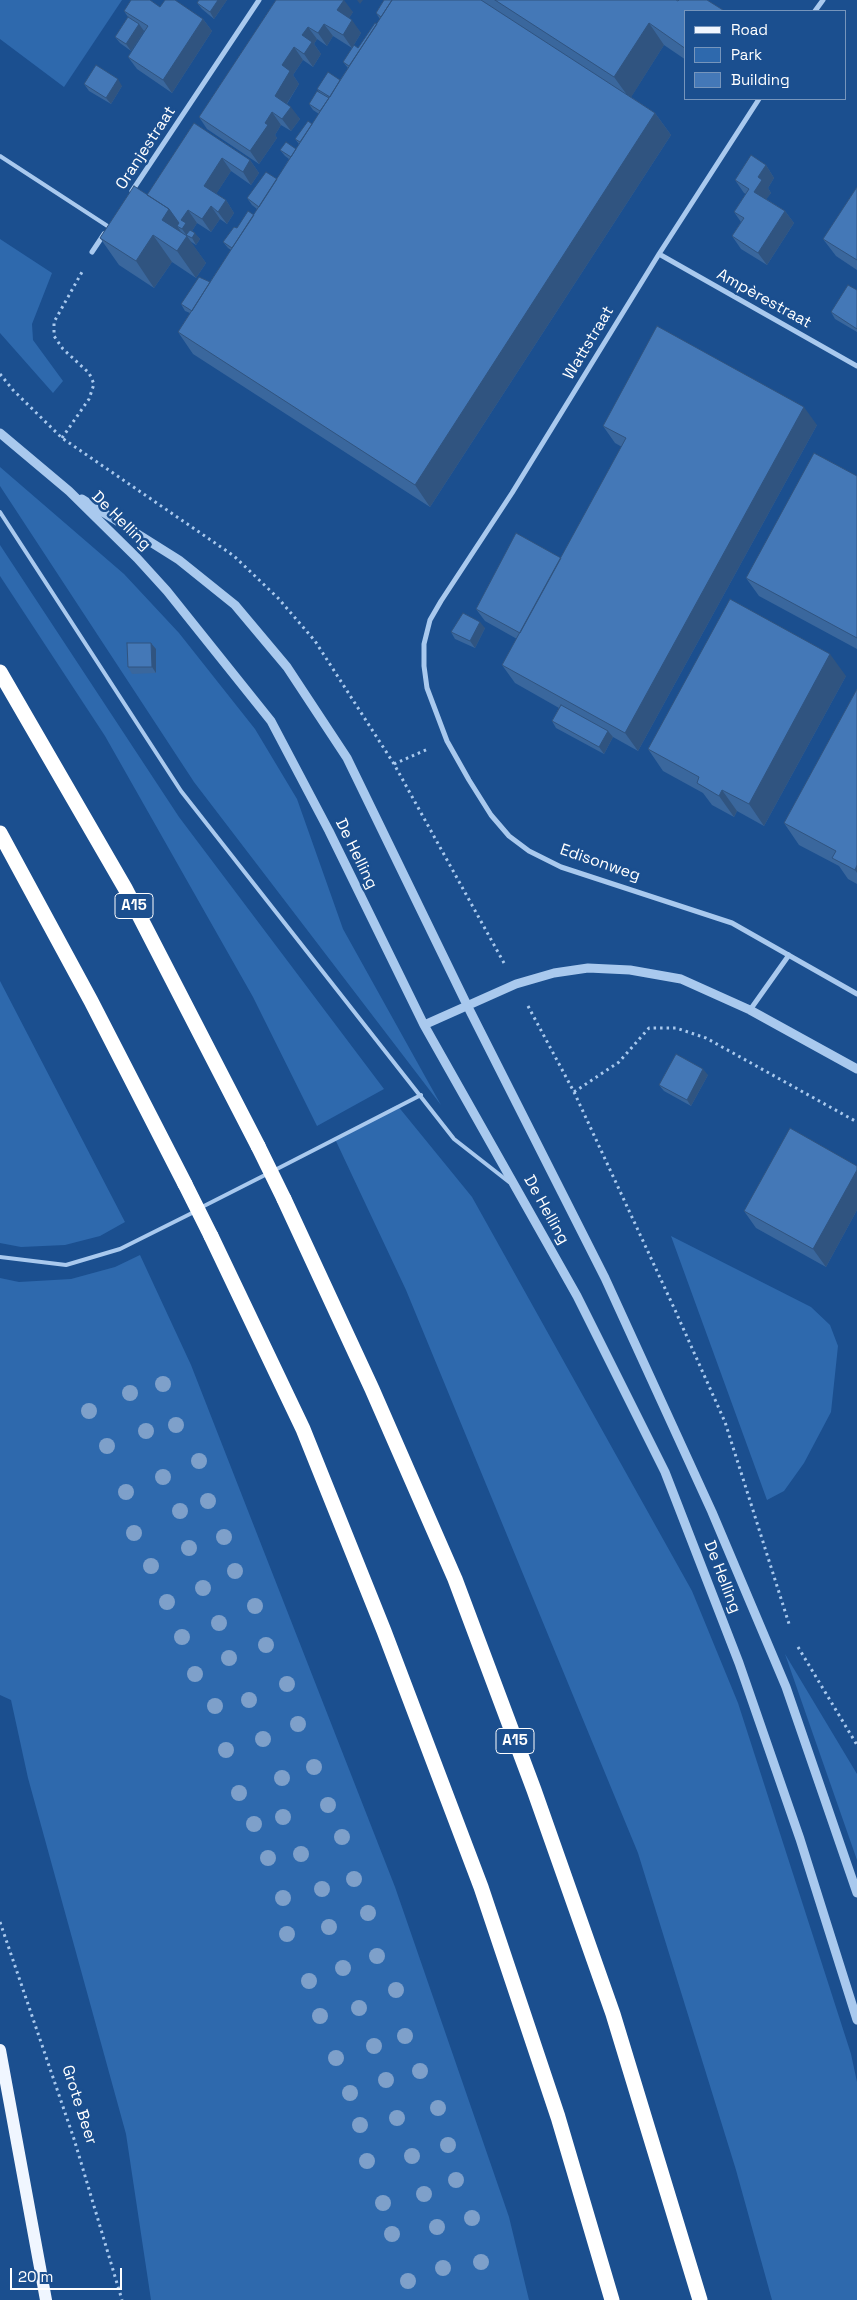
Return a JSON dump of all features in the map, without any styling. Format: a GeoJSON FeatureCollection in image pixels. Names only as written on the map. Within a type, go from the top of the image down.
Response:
{"type":"FeatureCollection","features":[{"type":"Feature","properties":{"kind":"highway","name":"A15"},"geometry":{"type":"LineString","coordinates":[[0,672],[125,888],[258,1146],[372,1389],[455,1579],[534,1790],[613,2014],[700,2300]]}},
{"type":"Feature","properties":{"kind":"highway"},"geometry":{"type":"LineString","coordinates":[[0,833],[91,1001],[185,1184],[303,1429],[384,1631],[481,1887],[558,2117],[612,2300]]}},
{"type":"Feature","properties":{"kind":"main road"},"geometry":{"type":"LineString","coordinates":[[0,2050],[46,2300]]}},
{"type":"Feature","properties":{"kind":"street","name":"Oranjestraat"},"geometry":{"type":"LineString","coordinates":[[130,194],[259,0]]}},
{"type":"Feature","properties":{"kind":"street","name":"Wattstraat"},"geometry":{"type":"LineString","coordinates":[[441,601],[512,493],[659,254],[758,100]]}},
{"type":"Feature","properties":{"kind":"street"},"geometry":{"type":"LineString","coordinates":[[92,252],[114,219]]}},
{"type":"Feature","properties":{"kind":"street","name":"Ampèrestraat"},"geometry":{"type":"LineString","coordinates":[[659,254],[857,366]]}},
{"type":"Feature","properties":{"kind":"street","name":"De Helling"},"geometry":{"type":"LineString","coordinates":[[0,433],[69,491],[137,558],[271,721],[329,831],[424,1025],[577,1296],[665,1472],[746,1681],[800,1839],[857,2020]]}},
{"type":"Feature","properties":{"kind":"street","name":"De Helling"},"geometry":{"type":"LineString","coordinates":[[69,491],[179,560],[235,605],[287,667],[347,758],[467,1006],[606,1278],[712,1512],[786,1688],[857,1893]]}},
{"type":"Feature","properties":{"kind":"street","name":"Edisonweg"},"geometry":{"type":"LineString","coordinates":[[441,601],[430,620],[424,644],[427,688],[448,741],[491,815],[509,836],[529,851],[561,867],[732,923],[857,994]]}},
{"type":"Feature","properties":{"kind":"street"},"geometry":{"type":"LineString","coordinates":[[750,1010],[788,955]]}},
{"type":"Feature","properties":{"kind":"street"},"geometry":{"type":"LineString","coordinates":[[424,1025],[516,984],[554,973],[588,968],[630,970],[681,979],[750,1010],[857,1070]]}},
{"type":"Feature","properties":{"kind":"lane"},"geometry":{"type":"LineString","coordinates":[[0,156],[109,227]]}},
{"type":"Feature","properties":{"kind":"lane"},"geometry":{"type":"LineString","coordinates":[[0,512],[181,791],[454,1139],[516,1187]]}},
{"type":"Feature","properties":{"kind":"lane"},"geometry":{"type":"LineString","coordinates":[[0,1257],[66,1265],[120,1250],[421,1095]]}},
{"type":"Feature","properties":{"kind":"path"},"geometry":{"type":"LineString","coordinates":[[62,438],[89,400],[94,384],[88,373],[54,336],[54,322],[92,252]]}},
{"type":"Feature","properties":{"kind":"path"},"geometry":{"type":"LineString","coordinates":[[394,764],[448,741]]}},
{"type":"Feature","properties":{"kind":"path"},"geometry":{"type":"LineString","coordinates":[[791,1630],[725,1422],[574,1092],[619,1062],[649,1028],[676,1028],[706,1038],[857,1122]]}},
{"type":"Feature","properties":{"kind":"path"},"geometry":{"type":"LineString","coordinates":[[794,1640],[857,1745]]}},
{"type":"Feature","properties":{"kind":"path","name":"Grote Beer"},"geometry":{"type":"LineString","coordinates":[[0,1922],[74,2139],[122,2300]]}},
{"type":"Feature","properties":{"kind":"green space"},"geometry":{"type":"Polygon","coordinates":[[[0,0],[122,0],[64,87],[0,39],[0,0]]]}},
{"type":"Feature","properties":{"kind":"green space"},"geometry":{"type":"Polygon","coordinates":[[[0,239],[52,273],[32,324],[33,340],[63,381],[53,393],[0,333],[0,239]]]}},
{"type":"Feature","properties":{"kind":"green space"},"geometry":{"type":"Polygon","coordinates":[[[0,467],[124,574],[179,633],[255,729],[297,799],[343,929],[441,1105],[194,782],[0,486],[0,467]]]}},
{"type":"Feature","properties":{"kind":"green space"},"geometry":{"type":"Polygon","coordinates":[[[0,545],[179,817],[384,1089],[317,1126],[253,997],[105,736],[0,576],[0,545]]]}},
{"type":"Feature","properties":{"kind":"green space"},"geometry":{"type":"Polygon","coordinates":[[[0,981],[125,1222],[100,1236],[65,1245],[21,1247],[0,1243],[0,981]]]}},
{"type":"Feature","properties":{"kind":"green space"},"geometry":{"type":"Polygon","coordinates":[[[397,1105],[472,1197],[692,1591],[738,1703],[851,2054],[857,2082],[857,2300],[772,2300],[736,2170],[638,1853],[406,1290],[335,1139],[397,1105]]]}},
{"type":"Feature","properties":{"kind":"green space"},"geometry":{"type":"Polygon","coordinates":[[[671,1236],[811,1307],[830,1325],[838,1346],[831,1412],[804,1463],[784,1491],[767,1500],[671,1236]]]}},
{"type":"Feature","properties":{"kind":"green space"},"geometry":{"type":"Polygon","coordinates":[[[140,1255],[191,1365],[395,1887],[509,2217],[529,2300],[151,2300],[126,2134],[28,1778],[11,1700],[0,1695],[0,1278],[19,1282],[71,1279],[115,1267],[140,1255]]]}},
{"type":"Feature","properties":{"kind":"green space"},"geometry":{"type":"Polygon","coordinates":[[[785,1654],[857,1774],[857,1860],[785,1654]]]}},
{"type":"Feature","properties":{"kind":"building"},"geometry":{"type":"Polygon","coordinates":[[[131,0],[150,0],[160,7],[165,0],[175,0],[203,19],[163,80],[128,57],[148,26],[124,11],[131,0]]]}},
{"type":"Feature","properties":{"kind":"building"},"geometry":{"type":"Polygon","coordinates":[[[199,0],[218,0],[210,12],[197,3],[199,0]]]}},
{"type":"Feature","properties":{"kind":"building"},"geometry":{"type":"Polygon","coordinates":[[[276,0],[344,0],[337,10],[352,20],[343,35],[324,24],[318,33],[308,27],[302,35],[312,42],[304,54],[294,47],[282,65],[290,71],[275,96],[291,107],[282,119],[272,112],[265,123],[268,125],[250,151],[199,117],[276,0]]]}},
{"type":"Feature","properties":{"kind":"building"},"geometry":{"type":"Polygon","coordinates":[[[384,0],[392,0],[381,17],[376,13],[384,0]]]}},
{"type":"Feature","properties":{"kind":"building"},"geometry":{"type":"Polygon","coordinates":[[[392,0],[481,0],[655,113],[415,485],[178,332],[392,0]]]}},
{"type":"Feature","properties":{"kind":"building"},"geometry":{"type":"Polygon","coordinates":[[[495,0],[707,0],[723,10],[684,10],[684,48],[649,23],[614,77],[495,0]]]}},
{"type":"Feature","properties":{"kind":"building"},"geometry":{"type":"Polygon","coordinates":[[[128,17],[139,24],[126,44],[115,37],[128,17]]]}},
{"type":"Feature","properties":{"kind":"building"},"geometry":{"type":"Polygon","coordinates":[[[375,23],[377,24],[349,66],[343,62],[354,45],[358,48],[375,23]]]}},
{"type":"Feature","properties":{"kind":"building"},"geometry":{"type":"Polygon","coordinates":[[[96,65],[118,79],[106,98],[84,84],[96,65]]]}},
{"type":"Feature","properties":{"kind":"building"},"geometry":{"type":"Polygon","coordinates":[[[328,72],[340,80],[330,97],[317,89],[328,72]]]}},
{"type":"Feature","properties":{"kind":"building"},"geometry":{"type":"Polygon","coordinates":[[[317,91],[329,98],[320,111],[309,104],[317,91]]]}},
{"type":"Feature","properties":{"kind":"building"},"geometry":{"type":"Polygon","coordinates":[[[308,121],[312,124],[300,142],[295,139],[308,121]]]}},
{"type":"Feature","properties":{"kind":"building"},"geometry":{"type":"Polygon","coordinates":[[[194,123],[250,160],[243,172],[222,158],[204,186],[226,200],[218,212],[211,206],[202,219],[188,210],[181,220],[186,223],[182,229],[177,226],[179,223],[169,209],[147,195],[194,123]]]}},
{"type":"Feature","properties":{"kind":"building"},"geometry":{"type":"Polygon","coordinates":[[[286,142],[296,149],[291,157],[280,150],[286,142]]]}},
{"type":"Feature","properties":{"kind":"building"},"geometry":{"type":"Polygon","coordinates":[[[751,155],[766,165],[758,177],[762,180],[754,192],[785,211],[758,253],[732,236],[744,218],[734,212],[749,189],[735,180],[751,155]]]}},
{"type":"Feature","properties":{"kind":"building"},"geometry":{"type":"Polygon","coordinates":[[[266,172],[277,179],[259,207],[247,198],[266,172]]]}},
{"type":"Feature","properties":{"kind":"building"},"geometry":{"type":"Polygon","coordinates":[[[134,186],[169,209],[162,220],[187,236],[177,251],[153,235],[136,261],[100,238],[134,186]]]}},
{"type":"Feature","properties":{"kind":"building"},"geometry":{"type":"Polygon","coordinates":[[[857,187],[857,260],[823,239],[857,187]]]}},
{"type":"Feature","properties":{"kind":"building"},"geometry":{"type":"Polygon","coordinates":[[[248,211],[254,215],[232,248],[223,242],[234,227],[237,228],[248,211]]]}},
{"type":"Feature","properties":{"kind":"building"},"geometry":{"type":"Polygon","coordinates":[[[190,230],[195,233],[192,238],[186,235],[190,230]]]}},
{"type":"Feature","properties":{"kind":"building"},"geometry":{"type":"Polygon","coordinates":[[[199,277],[210,282],[192,311],[181,304],[199,277]]]}},
{"type":"Feature","properties":{"kind":"building"},"geometry":{"type":"Polygon","coordinates":[[[848,285],[857,290],[857,329],[831,312],[848,285]]]}},
{"type":"Feature","properties":{"kind":"building"},"geometry":{"type":"Polygon","coordinates":[[[657,326],[804,407],[625,733],[502,665],[626,438],[603,426],[657,326]]]}},
{"type":"Feature","properties":{"kind":"building"},"geometry":{"type":"Polygon","coordinates":[[[814,453],[857,476],[857,638],[746,578],[814,453]]]}},
{"type":"Feature","properties":{"kind":"building"},"geometry":{"type":"Polygon","coordinates":[[[516,533],[561,558],[520,633],[476,609],[516,533]]]}},
{"type":"Feature","properties":{"kind":"building"},"geometry":{"type":"Polygon","coordinates":[[[730,599],[830,654],[749,804],[722,790],[719,796],[697,783],[699,777],[648,749],[730,599]]]}},
{"type":"Feature","properties":{"kind":"building"},"geometry":{"type":"Polygon","coordinates":[[[463,613],[480,622],[470,641],[451,632],[463,613]]]}},
{"type":"Feature","properties":{"kind":"building"},"geometry":{"type":"Polygon","coordinates":[[[127,643],[151,643],[152,667],[128,667],[127,643]]]}},
{"type":"Feature","properties":{"kind":"building"},"geometry":{"type":"Polygon","coordinates":[[[857,689],[857,865],[855,870],[832,858],[836,851],[784,823],[857,689]]]}},
{"type":"Feature","properties":{"kind":"building"},"geometry":{"type":"Polygon","coordinates":[[[561,705],[608,731],[599,747],[552,721],[561,705]]]}},
{"type":"Feature","properties":{"kind":"building"},"geometry":{"type":"Polygon","coordinates":[[[676,1054],[703,1069],[687,1100],[659,1085],[676,1054]]]}},
{"type":"Feature","properties":{"kind":"building"},"geometry":{"type":"Polygon","coordinates":[[[790,1128],[857,1166],[857,1170],[813,1249],[744,1211],[790,1128]]]}}]}
